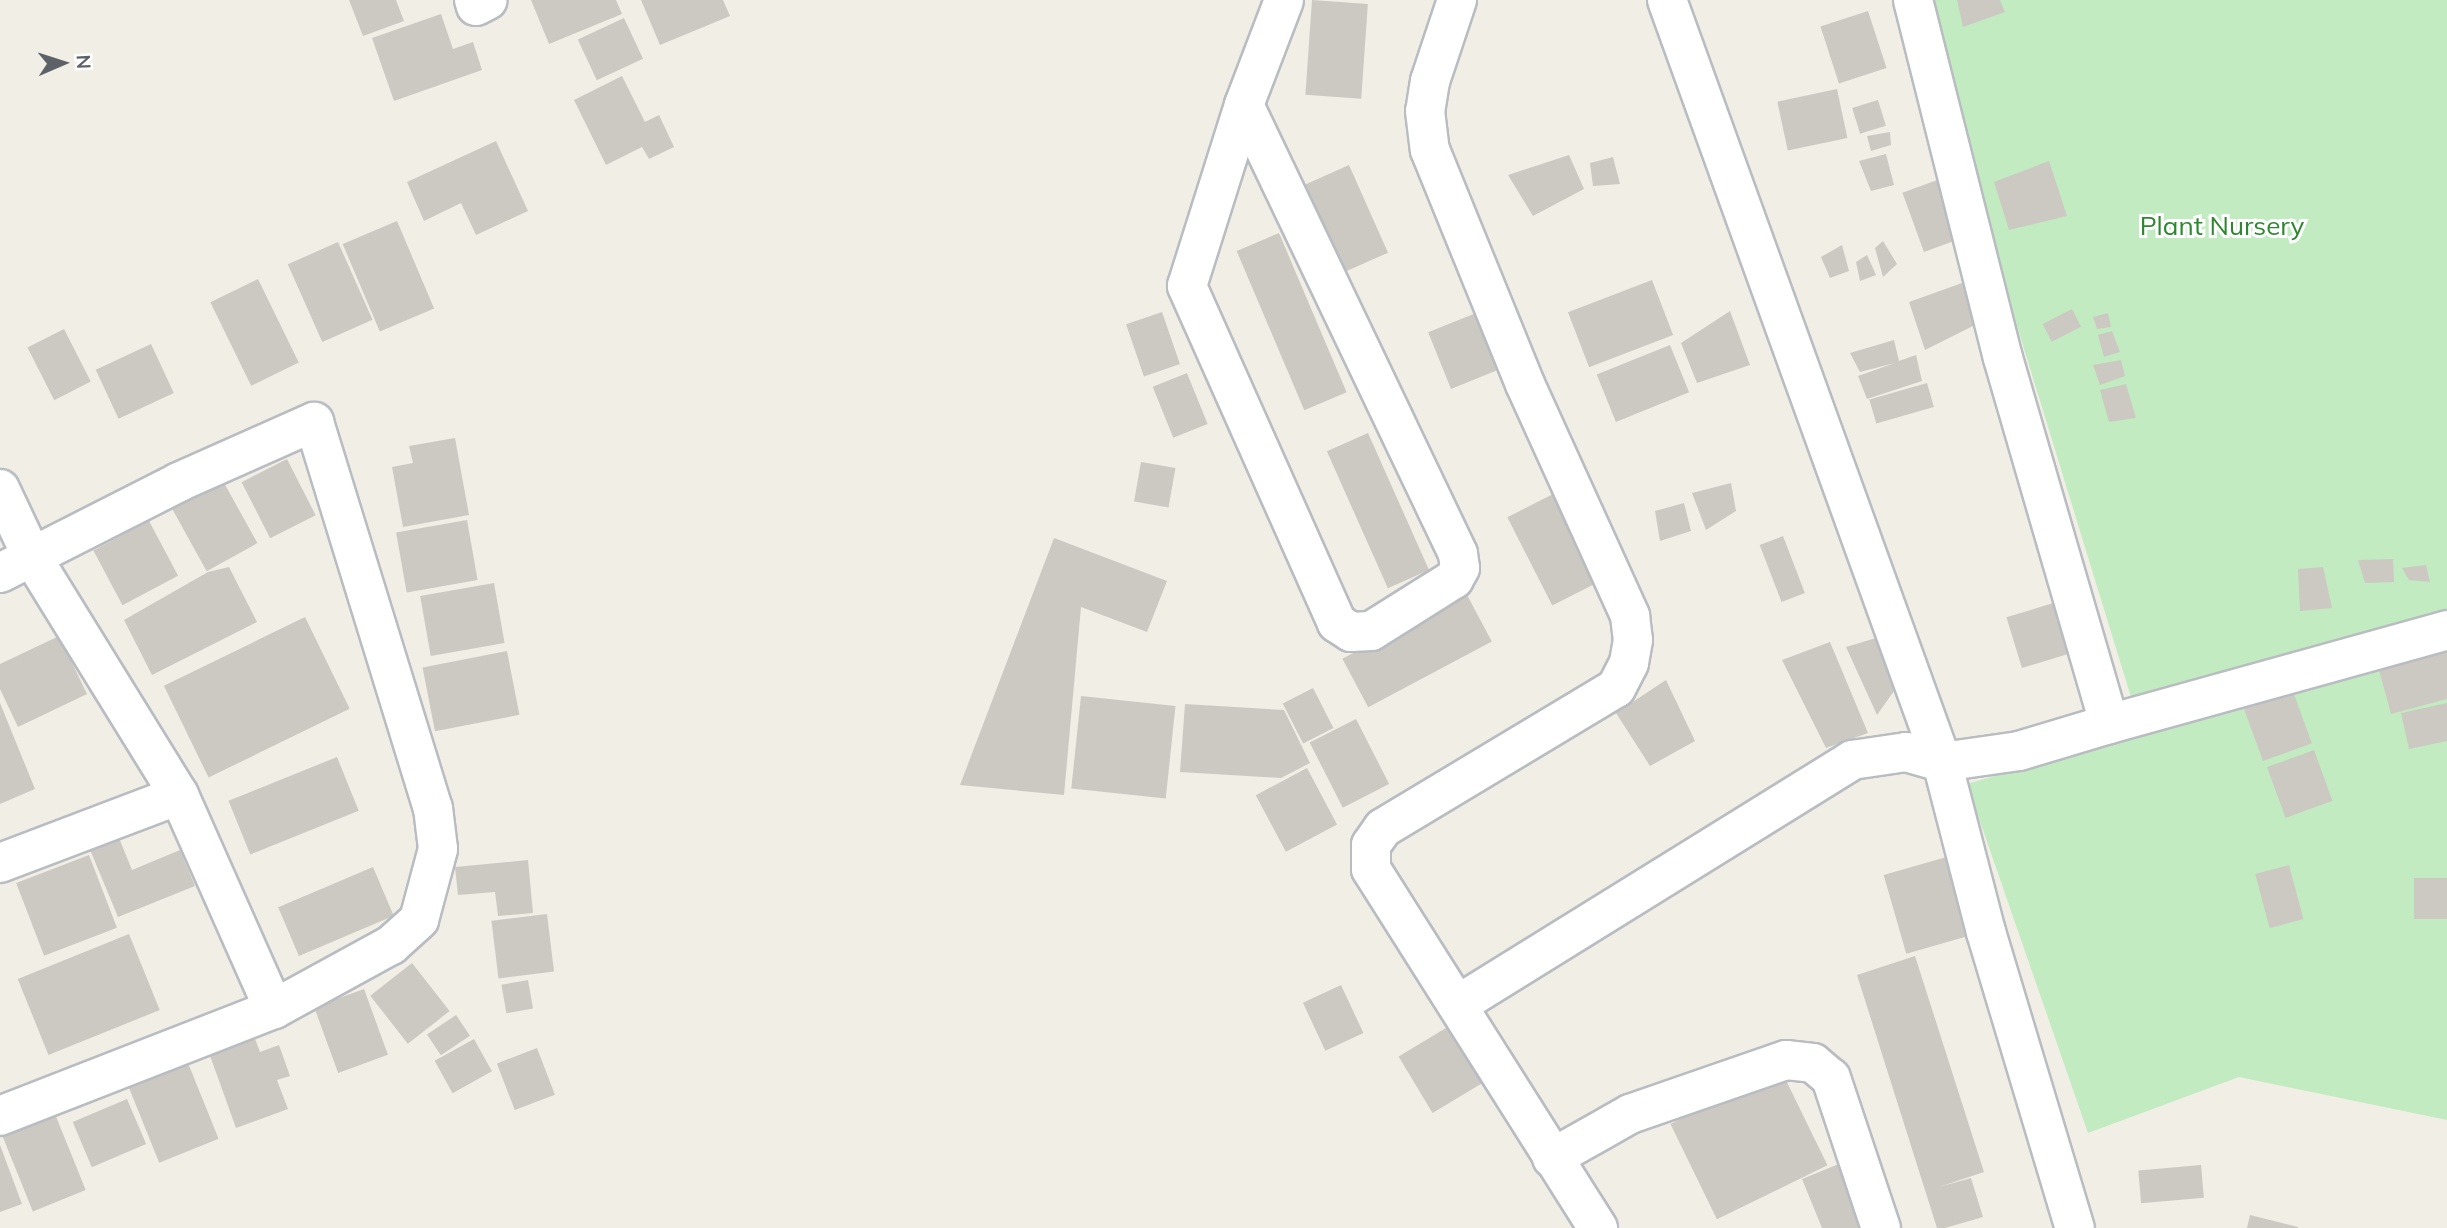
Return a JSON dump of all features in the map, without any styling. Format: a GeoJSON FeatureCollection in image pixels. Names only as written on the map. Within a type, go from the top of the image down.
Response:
{"type":"FeatureCollection","features":[{"type":"Feature","properties":{"kind":"street"},"geometry":{"type":"LineString","coordinates":[[474,0],[476,6],[488,0]]}},
{"type":"Feature","properties":{"kind":"street"},"geometry":{"type":"LineString","coordinates":[[1244,105],[1458,554],[1460,568],[1454,579],[1371,631],[1351,632],[1337,623],[1187,286],[1244,105],[1284,0]]}},
{"type":"Feature","properties":{"kind":"street"},"geometry":{"type":"LineString","coordinates":[[1457,0],[1430,80],[1425,111],[1430,150],[1525,384],[1630,616],[1633,640],[1629,663],[1616,688],[1383,828],[1371,845],[1371,869],[1459,1004],[1552,1158],[1598,1228]]}},
{"type":"Feature","properties":{"kind":"street"},"geometry":{"type":"LineString","coordinates":[[1667,0],[1942,762],[1986,932],[2075,1228]]}},
{"type":"Feature","properties":{"kind":"street"},"geometry":{"type":"LineString","coordinates":[[1913,0],[2003,358],[2109,724]]}},
{"type":"Feature","properties":{"kind":"street"},"geometry":{"type":"LineString","coordinates":[[0,1116],[274,1009],[391,945],[419,920],[439,849],[433,808],[314,422],[179,482],[16,565]]}},
{"type":"Feature","properties":{"kind":"street"},"geometry":{"type":"LineString","coordinates":[[0,489],[16,565],[179,795],[274,1009]]}},
{"type":"Feature","properties":{"kind":"street"},"geometry":{"type":"LineString","coordinates":[[1459,1004],[1852,760],[1906,752],[1942,762],[2020,751],[2447,630]]}},
{"type":"Feature","properties":{"kind":"street"},"geometry":{"type":"LineString","coordinates":[[0,863],[179,795]]}},
{"type":"Feature","properties":{"kind":"street"},"geometry":{"type":"LineString","coordinates":[[1552,1158],[1630,1114],[1786,1060],[1813,1063],[1831,1078],[1881,1228]]}},
{"type":"Feature","properties":{"kind":"green space","name":"Plant Nursery"},"geometry":{"type":"Polygon","coordinates":[[[1917,0],[2447,0],[2447,1120],[2239,1077],[2088,1133],[1967,784],[2142,733],[1917,0]]]}},
{"type":"Feature","properties":{"kind":"building"},"geometry":{"type":"Polygon","coordinates":[[[349,0],[396,0],[404,21],[363,36],[349,0]]]}},
{"type":"Feature","properties":{"kind":"building"},"geometry":{"type":"Polygon","coordinates":[[[531,0],[616,0],[622,14],[549,44],[531,0]]]}},
{"type":"Feature","properties":{"kind":"building"},"geometry":{"type":"Polygon","coordinates":[[[641,0],[723,0],[730,16],[660,45],[641,0]]]}},
{"type":"Feature","properties":{"kind":"building"},"geometry":{"type":"Polygon","coordinates":[[[1312,0],[1368,4],[1361,99],[1305,95],[1312,0]]]}},
{"type":"Feature","properties":{"kind":"building"},"geometry":{"type":"Polygon","coordinates":[[[1957,0],[2000,0],[2005,12],[1963,27],[1957,0]]]}},
{"type":"Feature","properties":{"kind":"building"},"geometry":{"type":"Polygon","coordinates":[[[1868,11],[1887,68],[1839,84],[1820,26],[1868,11]]]}},
{"type":"Feature","properties":{"kind":"building"},"geometry":{"type":"Polygon","coordinates":[[[441,14],[453,49],[473,42],[482,70],[394,101],[372,38],[441,14]]]}},
{"type":"Feature","properties":{"kind":"building"},"geometry":{"type":"Polygon","coordinates":[[[624,18],[643,59],[597,80],[578,40],[624,18]]]}},
{"type":"Feature","properties":{"kind":"building"},"geometry":{"type":"Polygon","coordinates":[[[622,76],[645,122],[659,115],[674,147],[649,159],[642,147],[606,165],[574,100],[622,76]]]}},
{"type":"Feature","properties":{"kind":"building"},"geometry":{"type":"Polygon","coordinates":[[[1837,89],[1847,138],[1788,151],[1777,102],[1837,89]]]}},
{"type":"Feature","properties":{"kind":"building"},"geometry":{"type":"Polygon","coordinates":[[[1878,100],[1886,126],[1860,134],[1852,108],[1878,100]]]}},
{"type":"Feature","properties":{"kind":"building"},"geometry":{"type":"Polygon","coordinates":[[[1890,132],[1891,145],[1871,151],[1867,136],[1890,132]]]}},
{"type":"Feature","properties":{"kind":"building"},"geometry":{"type":"Polygon","coordinates":[[[496,141],[528,211],[476,235],[461,203],[424,221],[407,182],[496,141]]]}},
{"type":"Feature","properties":{"kind":"building"},"geometry":{"type":"Polygon","coordinates":[[[1886,154],[1894,185],[1871,191],[1859,161],[1886,154]]]}},
{"type":"Feature","properties":{"kind":"building"},"geometry":{"type":"Polygon","coordinates":[[[1569,155],[1584,189],[1533,216],[1508,175],[1569,155]]]}},
{"type":"Feature","properties":{"kind":"building"},"geometry":{"type":"Polygon","coordinates":[[[1613,157],[1620,184],[1593,186],[1590,163],[1613,157]]]}},
{"type":"Feature","properties":{"kind":"building"},"geometry":{"type":"Polygon","coordinates":[[[2049,161],[2067,216],[2009,230],[1994,182],[2049,161]]]}},
{"type":"Feature","properties":{"kind":"building"},"geometry":{"type":"Polygon","coordinates":[[[1349,165],[1388,253],[1341,274],[1301,186],[1349,165]]]}},
{"type":"Feature","properties":{"kind":"building"},"geometry":{"type":"Polygon","coordinates":[[[1940,179],[1962,238],[1924,252],[1902,193],[1940,179]]]}},
{"type":"Feature","properties":{"kind":"building"},"geometry":{"type":"Polygon","coordinates":[[[397,221],[434,308],[380,332],[343,244],[397,221]]]}},
{"type":"Feature","properties":{"kind":"building"},"geometry":{"type":"Polygon","coordinates":[[[1279,233],[1347,392],[1304,410],[1237,251],[1279,233]]]}},
{"type":"Feature","properties":{"kind":"building"},"geometry":{"type":"Polygon","coordinates":[[[1883,241],[1897,264],[1883,277],[1875,248],[1883,241]]]}},
{"type":"Feature","properties":{"kind":"building"},"geometry":{"type":"Polygon","coordinates":[[[338,242],[373,320],[322,342],[288,264],[338,242]]]}},
{"type":"Feature","properties":{"kind":"building"},"geometry":{"type":"Polygon","coordinates":[[[1842,245],[1849,271],[1830,278],[1821,257],[1842,245]]]}},
{"type":"Feature","properties":{"kind":"building"},"geometry":{"type":"Polygon","coordinates":[[[1867,255],[1876,275],[1860,281],[1856,262],[1867,255]]]}},
{"type":"Feature","properties":{"kind":"building"},"geometry":{"type":"Polygon","coordinates":[[[258,279],[299,363],[251,386],[210,302],[258,279]]]}},
{"type":"Feature","properties":{"kind":"building"},"geometry":{"type":"Polygon","coordinates":[[[1652,280],[1673,335],[1589,367],[1568,312],[1652,280]]]}},
{"type":"Feature","properties":{"kind":"building"},"geometry":{"type":"Polygon","coordinates":[[[1962,283],[1977,324],[1925,350],[1909,302],[1962,283]]]}},
{"type":"Feature","properties":{"kind":"building"},"geometry":{"type":"Polygon","coordinates":[[[2072,309],[2081,327],[2052,342],[2043,324],[2072,309]]]}},
{"type":"Feature","properties":{"kind":"building"},"geometry":{"type":"Polygon","coordinates":[[[1481,311],[1504,368],[1451,389],[1428,332],[1481,311]]]}},
{"type":"Feature","properties":{"kind":"building"},"geometry":{"type":"Polygon","coordinates":[[[1730,311],[1750,365],[1697,383],[1681,343],[1730,311]]]}},
{"type":"Feature","properties":{"kind":"building"},"geometry":{"type":"Polygon","coordinates":[[[1162,312],[1180,364],[1144,376],[1126,324],[1162,312]]]}},
{"type":"Feature","properties":{"kind":"building"},"geometry":{"type":"Polygon","coordinates":[[[2108,313],[2111,327],[2097,329],[2093,317],[2108,313]]]}},
{"type":"Feature","properties":{"kind":"building"},"geometry":{"type":"Polygon","coordinates":[[[64,329],[91,382],[54,400],[27,348],[64,329]]]}},
{"type":"Feature","properties":{"kind":"building"},"geometry":{"type":"Polygon","coordinates":[[[2112,331],[2120,352],[2104,357],[2098,335],[2112,331]]]}},
{"type":"Feature","properties":{"kind":"building"},"geometry":{"type":"Polygon","coordinates":[[[1894,340],[1899,361],[1916,355],[1922,381],[1867,399],[1858,376],[1895,363],[1860,372],[1850,353],[1894,340]]]}},
{"type":"Feature","properties":{"kind":"building"},"geometry":{"type":"Polygon","coordinates":[[[151,344],[174,393],[119,419],[96,370],[151,344]]]}},
{"type":"Feature","properties":{"kind":"building"},"geometry":{"type":"Polygon","coordinates":[[[1670,345],[1689,392],[1616,422],[1597,375],[1670,345]]]}},
{"type":"Feature","properties":{"kind":"building"},"geometry":{"type":"Polygon","coordinates":[[[2121,360],[2125,376],[2100,385],[2093,365],[2121,360]]]}},
{"type":"Feature","properties":{"kind":"building"},"geometry":{"type":"Polygon","coordinates":[[[1187,373],[1208,424],[1173,438],[1153,387],[1187,373]]]}},
{"type":"Feature","properties":{"kind":"building"},"geometry":{"type":"Polygon","coordinates":[[[1927,383],[1934,407],[1876,424],[1869,400],[1927,383]]]}},
{"type":"Feature","properties":{"kind":"building"},"geometry":{"type":"Polygon","coordinates":[[[2126,384],[2136,418],[2109,422],[2100,390],[2126,384]]]}},
{"type":"Feature","properties":{"kind":"building"},"geometry":{"type":"Polygon","coordinates":[[[1368,433],[1429,570],[1388,588],[1327,451],[1368,433]]]}},
{"type":"Feature","properties":{"kind":"building"},"geometry":{"type":"Polygon","coordinates":[[[455,438],[469,515],[403,527],[392,467],[413,463],[409,446],[455,438]]]}},
{"type":"Feature","properties":{"kind":"building"},"geometry":{"type":"Polygon","coordinates":[[[287,459],[316,515],[270,538],[242,482],[287,459]]]}},
{"type":"Feature","properties":{"kind":"building"},"geometry":{"type":"Polygon","coordinates":[[[1141,462],[1175,468],[1169,507],[1134,501],[1141,462]]]}},
{"type":"Feature","properties":{"kind":"building"},"geometry":{"type":"Polygon","coordinates":[[[223,481],[257,543],[207,571],[172,509],[223,481]]]}},
{"type":"Feature","properties":{"kind":"building"},"geometry":{"type":"Polygon","coordinates":[[[1731,483],[1736,511],[1706,530],[1692,493],[1731,483]]]}},
{"type":"Feature","properties":{"kind":"building"},"geometry":{"type":"Polygon","coordinates":[[[1559,491],[1604,579],[1552,606],[1507,517],[1559,491]]]}},
{"type":"Feature","properties":{"kind":"building"},"geometry":{"type":"Polygon","coordinates":[[[1684,503],[1691,531],[1660,541],[1655,511],[1684,503]]]}},
{"type":"Feature","properties":{"kind":"building"},"geometry":{"type":"Polygon","coordinates":[[[467,520],[478,580],[407,593],[396,533],[467,520]]]}},
{"type":"Feature","properties":{"kind":"building"},"geometry":{"type":"Polygon","coordinates":[[[149,521],[178,576],[122,605],[93,551],[149,521]]]}},
{"type":"Feature","properties":{"kind":"building"},"geometry":{"type":"Polygon","coordinates":[[[1783,536],[1805,593],[1782,602],[1760,545],[1783,536]]]}},
{"type":"Feature","properties":{"kind":"building"},"geometry":{"type":"Polygon","coordinates":[[[1054,538],[1167,581],[1147,632],[1081,607],[1064,795],[960,785],[1054,538]]]}},
{"type":"Feature","properties":{"kind":"building"},"geometry":{"type":"Polygon","coordinates":[[[2393,559],[2394,582],[2365,583],[2358,560],[2393,559]]]}},
{"type":"Feature","properties":{"kind":"building"},"geometry":{"type":"Polygon","coordinates":[[[2426,565],[2430,582],[2409,580],[2402,568],[2426,565]]]}},
{"type":"Feature","properties":{"kind":"building"},"geometry":{"type":"Polygon","coordinates":[[[229,567],[257,622],[152,675],[124,620],[208,572],[229,567]]]}},
{"type":"Feature","properties":{"kind":"building"},"geometry":{"type":"Polygon","coordinates":[[[2323,567],[2332,608],[2300,611],[2298,569],[2323,567]]]}},
{"type":"Feature","properties":{"kind":"building"},"geometry":{"type":"Polygon","coordinates":[[[494,583],[505,643],[431,656],[420,596],[494,583]]]}},
{"type":"Feature","properties":{"kind":"building"},"geometry":{"type":"Polygon","coordinates":[[[1466,593],[1492,642],[1368,707],[1342,659],[1466,593]]]}},
{"type":"Feature","properties":{"kind":"building"},"geometry":{"type":"Polygon","coordinates":[[[2060,601],[2075,652],[2022,668],[2006,617],[2060,601]]]}},
{"type":"Feature","properties":{"kind":"building"},"geometry":{"type":"Polygon","coordinates":[[[305,617],[350,709],[209,778],[164,686],[305,617]]]}},
{"type":"Feature","properties":{"kind":"building"},"geometry":{"type":"Polygon","coordinates":[[[59,636],[87,694],[18,727],[0,689],[0,664],[59,636]]]}},
{"type":"Feature","properties":{"kind":"building"},"geometry":{"type":"Polygon","coordinates":[[[1876,638],[1894,691],[1877,715],[1846,647],[1876,638]]]}},
{"type":"Feature","properties":{"kind":"building"},"geometry":{"type":"Polygon","coordinates":[[[1830,642],[1868,733],[1826,748],[1782,660],[1830,642]]]}},
{"type":"Feature","properties":{"kind":"building"},"geometry":{"type":"Polygon","coordinates":[[[2447,645],[2447,699],[2391,714],[2377,663],[2447,645]]]}},
{"type":"Feature","properties":{"kind":"building"},"geometry":{"type":"Polygon","coordinates":[[[507,651],[519,715],[435,731],[423,667],[507,651]]]}},
{"type":"Feature","properties":{"kind":"building"},"geometry":{"type":"Polygon","coordinates":[[[1666,680],[1695,741],[1650,766],[1616,713],[1666,680]]]}},
{"type":"Feature","properties":{"kind":"building"},"geometry":{"type":"Polygon","coordinates":[[[2291,686],[2312,743],[2263,761],[2242,704],[2291,686]]]}},
{"type":"Feature","properties":{"kind":"building"},"geometry":{"type":"Polygon","coordinates":[[[1313,688],[1333,728],[1303,744],[1283,703],[1313,688]]]}},
{"type":"Feature","properties":{"kind":"building"},"geometry":{"type":"Polygon","coordinates":[[[1081,696],[1175,706],[1166,798],[1071,788],[1081,696]]]}},
{"type":"Feature","properties":{"kind":"building"},"geometry":{"type":"Polygon","coordinates":[[[0,703],[35,789],[0,804],[0,703]]]}},
{"type":"Feature","properties":{"kind":"building"},"geometry":{"type":"Polygon","coordinates":[[[2447,703],[2447,741],[2409,749],[2401,713],[2447,703]]]}},
{"type":"Feature","properties":{"kind":"building"},"geometry":{"type":"Polygon","coordinates":[[[1185,704],[1284,710],[1310,763],[1281,778],[1180,772],[1185,704]]]}},
{"type":"Feature","properties":{"kind":"building"},"geometry":{"type":"Polygon","coordinates":[[[1356,719],[1389,784],[1343,808],[1310,743],[1356,719]]]}},
{"type":"Feature","properties":{"kind":"building"},"geometry":{"type":"Polygon","coordinates":[[[2314,750],[2332,801],[2285,818],[2267,767],[2314,750]]]}},
{"type":"Feature","properties":{"kind":"building"},"geometry":{"type":"Polygon","coordinates":[[[337,757],[359,811],[250,855],[229,801],[337,757]]]}},
{"type":"Feature","properties":{"kind":"building"},"geometry":{"type":"Polygon","coordinates":[[[1307,768],[1337,825],[1286,852],[1256,795],[1307,768]]]}},
{"type":"Feature","properties":{"kind":"building"},"geometry":{"type":"Polygon","coordinates":[[[117,833],[132,870],[180,850],[195,886],[118,917],[88,845],[117,833]]]}},
{"type":"Feature","properties":{"kind":"building"},"geometry":{"type":"Polygon","coordinates":[[[89,855],[117,928],[44,956],[16,883],[89,855]]]}},
{"type":"Feature","properties":{"kind":"building"},"geometry":{"type":"Polygon","coordinates":[[[1950,856],[1973,935],[1906,954],[1884,875],[1950,856]]]}},
{"type":"Feature","properties":{"kind":"building"},"geometry":{"type":"Polygon","coordinates":[[[528,860],[533,913],[498,916],[495,892],[458,895],[455,867],[528,860]]]}},
{"type":"Feature","properties":{"kind":"building"},"geometry":{"type":"Polygon","coordinates":[[[2289,865],[2303,919],[2270,928],[2255,874],[2289,865]]]}},
{"type":"Feature","properties":{"kind":"building"},"geometry":{"type":"Polygon","coordinates":[[[373,867],[394,916],[299,956],[278,907],[373,867]]]}},
{"type":"Feature","properties":{"kind":"building"},"geometry":{"type":"Polygon","coordinates":[[[2414,878],[2447,878],[2447,919],[2414,919],[2414,878]]]}},
{"type":"Feature","properties":{"kind":"building"},"geometry":{"type":"Polygon","coordinates":[[[547,914],[554,972],[498,978],[491,921],[547,914]]]}},
{"type":"Feature","properties":{"kind":"building"},"geometry":{"type":"Polygon","coordinates":[[[129,934],[160,1010],[48,1055],[18,979],[129,934]]]}},
{"type":"Feature","properties":{"kind":"building"},"geometry":{"type":"Polygon","coordinates":[[[1915,956],[1984,1172],[1939,1187],[1971,1178],[1983,1217],[1945,1228],[1937,1228],[1857,975],[1915,956]]]}},
{"type":"Feature","properties":{"kind":"building"},"geometry":{"type":"Polygon","coordinates":[[[412,963],[450,1011],[408,1044],[370,996],[412,963]]]}},
{"type":"Feature","properties":{"kind":"building"},"geometry":{"type":"Polygon","coordinates":[[[528,980],[533,1009],[506,1013],[501,985],[528,980]]]}},
{"type":"Feature","properties":{"kind":"building"},"geometry":{"type":"Polygon","coordinates":[[[1341,985],[1363,1033],[1325,1051],[1303,1003],[1341,985]]]}},
{"type":"Feature","properties":{"kind":"building"},"geometry":{"type":"Polygon","coordinates":[[[364,989],[388,1055],[338,1073],[314,1007],[364,989]]]}},
{"type":"Feature","properties":{"kind":"building"},"geometry":{"type":"Polygon","coordinates":[[[456,1015],[470,1036],[441,1055],[427,1035],[456,1015]]]}},
{"type":"Feature","properties":{"kind":"building"},"geometry":{"type":"Polygon","coordinates":[[[1456,1022],[1490,1079],[1433,1113],[1399,1057],[1456,1022]]]}},
{"type":"Feature","properties":{"kind":"building"},"geometry":{"type":"Polygon","coordinates":[[[254,1036],[260,1052],[279,1045],[290,1076],[277,1080],[288,1109],[236,1128],[209,1053],[254,1036]]]}},
{"type":"Feature","properties":{"kind":"building"},"geometry":{"type":"Polygon","coordinates":[[[474,1039],[492,1071],[453,1093],[435,1061],[474,1039]]]}},
{"type":"Feature","properties":{"kind":"building"},"geometry":{"type":"Polygon","coordinates":[[[537,1048],[555,1095],[515,1110],[497,1063],[537,1048]]]}},
{"type":"Feature","properties":{"kind":"building"},"geometry":{"type":"Polygon","coordinates":[[[186,1058],[219,1139],[159,1163],[127,1082],[186,1058]]]}},
{"type":"Feature","properties":{"kind":"building"},"geometry":{"type":"Polygon","coordinates":[[[1781,1070],[1827,1165],[1717,1219],[1670,1124],[1781,1070]]]}},
{"type":"Feature","properties":{"kind":"building"},"geometry":{"type":"Polygon","coordinates":[[[127,1099],[146,1144],[92,1167],[73,1122],[127,1099]]]}},
{"type":"Feature","properties":{"kind":"building"},"geometry":{"type":"Polygon","coordinates":[[[55,1114],[86,1190],[33,1211],[2,1135],[55,1114]]]}},
{"type":"Feature","properties":{"kind":"building"},"geometry":{"type":"Polygon","coordinates":[[[0,1145],[22,1204],[0,1212],[0,1145]]]}},
{"type":"Feature","properties":{"kind":"building"},"geometry":{"type":"Polygon","coordinates":[[[1846,1161],[1871,1222],[1857,1228],[1822,1228],[1802,1179],[1846,1161]]]}},
{"type":"Feature","properties":{"kind":"building"},"geometry":{"type":"Polygon","coordinates":[[[2201,1165],[2204,1198],[2141,1203],[2138,1170],[2201,1165]]]}},
{"type":"Feature","properties":{"kind":"building"},"geometry":{"type":"Polygon","coordinates":[[[2250,1215],[2298,1227],[2298,1228],[2247,1228],[2250,1215]]]}}]}
